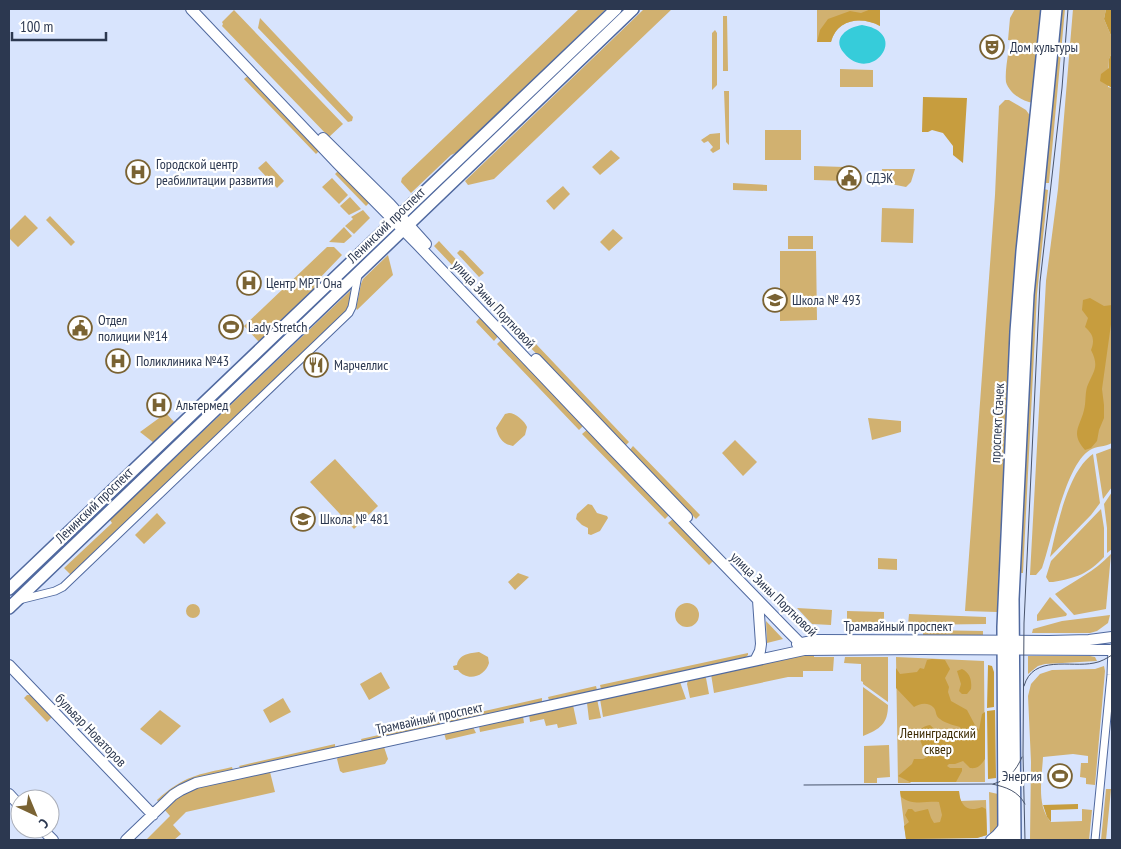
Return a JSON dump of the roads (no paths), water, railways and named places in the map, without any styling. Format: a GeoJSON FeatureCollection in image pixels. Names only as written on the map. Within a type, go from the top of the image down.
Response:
{"type":"FeatureCollection","features":[{"type":"Feature","properties":{"kind":"main road","name":"улица Зины Портновой"},"geometry":{"type":"LineString","coordinates":[[191,9],[406,227],[805,644]]}},
{"type":"Feature","properties":{"kind":"main road","name":"улица Зины Портновой"},"geometry":{"type":"LineString","coordinates":[[200,9],[396,217]]}},
{"type":"Feature","properties":{"kind":"main road","name":"Ленинский проспект"},"geometry":{"type":"LineString","coordinates":[[9,589],[396,217],[616,9]]}},
{"type":"Feature","properties":{"kind":"main road","name":"Ленинский проспект"},"geometry":{"type":"LineString","coordinates":[[12,604],[633,9]]}},
{"type":"Feature","properties":{"kind":"main road","name":"проспект Стачек"},"geometry":{"type":"LineString","coordinates":[[1004,840],[1018,294],[1047,9]]}},
{"type":"Feature","properties":{"kind":"main road","name":"проспект Стачек"},"geometry":{"type":"LineString","coordinates":[[1015,840],[1008,645],[1014,589],[1028,295],[1056,9]]}},
{"type":"Feature","properties":{"kind":"main road","name":"улица Зины Портновой"},"geometry":{"type":"LineString","coordinates":[[406,227],[758,600],[805,644]]}},
{"type":"Feature","properties":{"kind":"main road"},"geometry":{"type":"LineString","coordinates":[[756,659],[761,644],[758,600]]}},
{"type":"Feature","properties":{"kind":"main road"},"geometry":{"type":"LineString","coordinates":[[1008,645],[1112,637]]}},
{"type":"Feature","properties":{"kind":"main road","name":"Трамвайный проспект"},"geometry":{"type":"LineString","coordinates":[[126,840],[173,795],[196,783],[756,659],[805,644],[1008,645]]}},
{"type":"Feature","properties":{"kind":"main road"},"geometry":{"type":"LineString","coordinates":[[1008,645],[1112,649]]}},
{"type":"Feature","properties":{"kind":"main road","name":"бульвар Новаторов"},"geometry":{"type":"LineString","coordinates":[[9,665],[153,815]]}},
{"type":"Feature","properties":{"kind":"main road"},"geometry":{"type":"LineString","coordinates":[[990,840],[998,835],[1004,827]]}},
{"type":"Feature","properties":{"kind":"street"},"geometry":{"type":"LineString","coordinates":[[12,604],[55,592],[63,586],[290,371],[349,313],[352,307],[358,272]]}},
{"type":"Feature","properties":{"kind":"street"},"geometry":{"type":"LineString","coordinates":[[1095,840],[1112,649]]}},
{"type":"Feature","properties":{"kind":"water"},"geometry":{"type":"Polygon","coordinates":[[[862,25],[877,30],[884,37],[885,46],[882,54],[875,61],[865,64],[855,62],[844,53],[839,43],[843,34],[851,28],[862,25]]]}},
{"type":"Feature","properties":{"kind":"tram line"},"geometry":{"type":"LineString","coordinates":[[1025,840],[1023,754],[1024,623],[1040,282],[1062,88],[1068,9]]}},
{"type":"Feature","properties":{"kind":"tram line"},"geometry":{"type":"LineString","coordinates":[[1024,686],[1029,676],[1035,670],[1044,666],[1094,663],[1112,655]]}},
{"type":"Feature","properties":{"kind":"tram line"},"geometry":{"type":"LineString","coordinates":[[993,784],[1011,774],[1022,757]]}},
{"type":"Feature","properties":{"kind":"tram line"},"geometry":{"type":"LineString","coordinates":[[804,785],[992,784],[1011,790],[1025,804]]}},
{"type":"Feature","properties":{"kind":"place","name":"Дом культуры"},"geometry":{"type":"Point","coordinates":[992,47]}},
{"type":"Feature","properties":{"kind":"place","name":"Городской центр реабилитации развития"},"geometry":{"type":"Point","coordinates":[138,172]}},
{"type":"Feature","properties":{"kind":"place","name":"СДЭК"},"geometry":{"type":"Point","coordinates":[849,178]}},
{"type":"Feature","properties":{"kind":"place","name":"Центр МРТ Она"},"geometry":{"type":"Point","coordinates":[249,283]}},
{"type":"Feature","properties":{"kind":"place","name":"Школа № 493"},"geometry":{"type":"Point","coordinates":[775,300]}},
{"type":"Feature","properties":{"kind":"place","name":"Lady Stretch"},"geometry":{"type":"Point","coordinates":[231,327]}},
{"type":"Feature","properties":{"kind":"place","name":"Отдел полиции №14"},"geometry":{"type":"Point","coordinates":[80,328]}},
{"type":"Feature","properties":{"kind":"place","name":"Поликлиника №43"},"geometry":{"type":"Point","coordinates":[118,361]}},
{"type":"Feature","properties":{"kind":"place","name":"Марчеллис"},"geometry":{"type":"Point","coordinates":[316,365]}},
{"type":"Feature","properties":{"kind":"place","name":"Альтермед"},"geometry":{"type":"Point","coordinates":[159,405]}},
{"type":"Feature","properties":{"kind":"place","name":"Школа № 481"},"geometry":{"type":"Point","coordinates":[303,519]}},
{"type":"Feature","properties":{"kind":"place","name":"Энергия"},"geometry":{"type":"Point","coordinates":[1060,776]}},
{"type":"Feature","properties":{"kind":"park label","name":"Ленинградский сквер"},"geometry":{"type":"Point","coordinates":[938,742]}}]}
